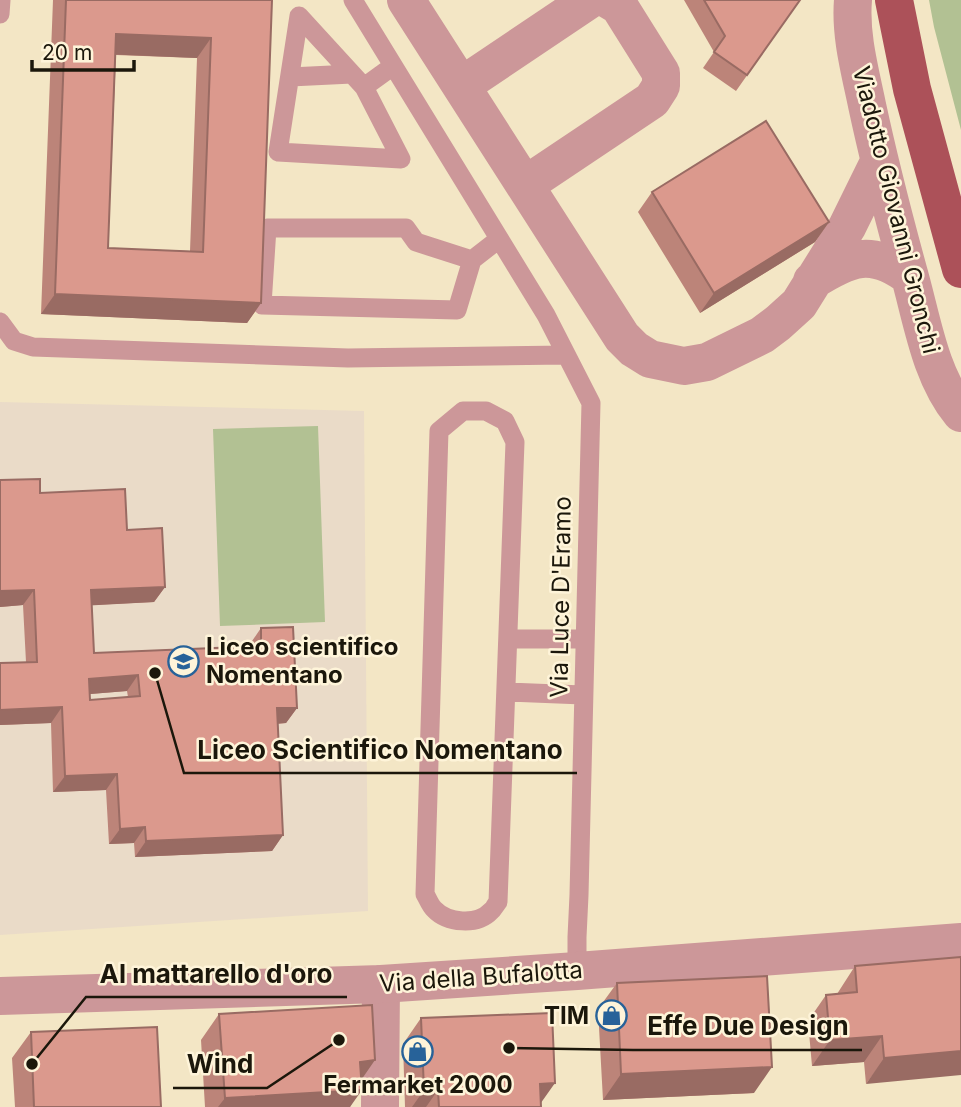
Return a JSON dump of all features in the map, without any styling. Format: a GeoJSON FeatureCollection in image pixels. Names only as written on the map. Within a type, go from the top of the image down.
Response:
{"type":"FeatureCollection","features":[{"type":"Feature","properties":{"kind":"main road","name":"Viadotto Giovanni Gronchi"},"geometry":{"type":"LineString","coordinates":[[894,0],[912,89],[961,269]]}},
{"type":"Feature","properties":{"kind":"main road"},"geometry":{"type":"LineString","coordinates":[[912,89],[941,166],[961,201]]}},
{"type":"Feature","properties":{"kind":"street"},"geometry":{"type":"LineString","coordinates":[[406,0],[622,337],[650,359],[684,366],[707,362],[762,335],[778,323],[799,304],[847,227],[879,162]]}},
{"type":"Feature","properties":{"kind":"street"},"geometry":{"type":"LineString","coordinates":[[461,86],[589,0]]}},
{"type":"Feature","properties":{"kind":"street"},"geometry":{"type":"LineString","coordinates":[[525,185],[652,100],[661,86],[662,73],[619,6],[609,0]]}},
{"type":"Feature","properties":{"kind":"street","name":"Viadotto Giovanni Gronchi"},"geometry":{"type":"LineString","coordinates":[[853,0],[857,59],[879,162],[934,365],[950,400],[961,414]]}},
{"type":"Feature","properties":{"kind":"street"},"geometry":{"type":"LineString","coordinates":[[812,281],[852,260],[868,259],[887,262],[910,277]]}},
{"type":"Feature","properties":{"kind":"street","name":"Via della Bufalotta"},"geometry":{"type":"LineString","coordinates":[[0,996],[382,984],[961,942]]}},
{"type":"Feature","properties":{"kind":"street"},"geometry":{"type":"LineString","coordinates":[[380,1107],[382,984]]}},
{"type":"Feature","properties":{"kind":"lane"},"geometry":{"type":"LineString","coordinates":[[0,13],[1,0]]}},
{"type":"Feature","properties":{"kind":"lane","name":"Via Luce D'Eramo"},"geometry":{"type":"LineString","coordinates":[[352,0],[546,315],[590,403],[578,971]]}},
{"type":"Feature","properties":{"kind":"lane"},"geometry":{"type":"LineString","coordinates":[[299,16],[358,81],[401,159],[278,152],[299,16]]}},
{"type":"Feature","properties":{"kind":"lane"},"geometry":{"type":"LineString","coordinates":[[290,77],[358,81],[393,66]]}},
{"type":"Feature","properties":{"kind":"lane"},"geometry":{"type":"LineString","coordinates":[[472,260],[416,242],[406,228],[267,228],[262,305],[457,310],[472,260],[499,239]]}},
{"type":"Feature","properties":{"kind":"lane"},"geometry":{"type":"LineString","coordinates":[[0,322],[14,341],[33,347],[348,358],[566,355]]}},
{"type":"Feature","properties":{"kind":"lane"},"geometry":{"type":"LineString","coordinates":[[463,411],[486,411],[505,421],[515,442],[508,639],[498,902],[490,913],[480,919],[462,922],[443,916],[432,908],[425,894],[425,885],[439,431],[463,411]]}},
{"type":"Feature","properties":{"kind":"lane"},"geometry":{"type":"LineString","coordinates":[[508,639],[585,639]]}},
{"type":"Feature","properties":{"kind":"lane"},"geometry":{"type":"LineString","coordinates":[[506,692],[583,695]]}},
{"type":"Feature","properties":{"kind":"shaded area","name":"Liceo scientifico Nomentano"},"geometry":{"type":"Polygon","coordinates":[[[0,402],[364,411],[368,911],[0,935],[0,402]]]}},
{"type":"Feature","properties":{"kind":"green space"},"geometry":{"type":"Polygon","coordinates":[[[929,0],[961,0],[961,130],[934,27],[929,0]]]}},
{"type":"Feature","properties":{"kind":"green space"},"geometry":{"type":"Polygon","coordinates":[[[318,426],[325,622],[220,626],[213,429],[318,426]]]}},
{"type":"Feature","properties":{"kind":"building"},"geometry":{"type":"Polygon","coordinates":[[[66,0],[272,0],[261,303],[55,294],[66,0]],[[116,34],[108,248],[203,252],[211,38],[116,34]]]}},
{"type":"Feature","properties":{"kind":"building"},"geometry":{"type":"Polygon","coordinates":[[[704,0],[800,0],[747,75],[714,52],[725,36],[704,0]]]}},
{"type":"Feature","properties":{"kind":"building"},"geometry":{"type":"Polygon","coordinates":[[[766,121],[829,222],[714,293],[652,192],[766,121]]]}},
{"type":"Feature","properties":{"kind":"building","name":"Liceo scientifico Nomentano"},"geometry":{"type":"Polygon","coordinates":[[[40,479],[40,493],[125,489],[127,530],[162,528],[165,587],[91,590],[94,653],[261,646],[261,628],[293,627],[297,708],[277,708],[283,835],[146,841],[145,827],[120,829],[117,774],[65,776],[62,707],[0,710],[0,663],[37,662],[34,590],[0,591],[0,480],[40,479]],[[138,675],[89,679],[90,700],[140,696],[138,675]]]}},
{"type":"Feature","properties":{"kind":"building"},"geometry":{"type":"Polygon","coordinates":[[[961,957],[961,1051],[884,1058],[882,1036],[830,1040],[826,995],[857,992],[855,966],[961,957]]]}},
{"type":"Feature","properties":{"kind":"building"},"geometry":{"type":"Polygon","coordinates":[[[767,976],[772,1067],[621,1074],[617,983],[767,976]]]}},
{"type":"Feature","properties":{"kind":"building"},"geometry":{"type":"Polygon","coordinates":[[[372,1005],[375,1060],[360,1062],[362,1090],[225,1098],[219,1014],[372,1005]]]}},
{"type":"Feature","properties":{"kind":"building"},"geometry":{"type":"Polygon","coordinates":[[[552,1013],[555,1083],[540,1084],[541,1107],[439,1107],[438,1090],[424,1090],[421,1018],[552,1013]]]}},
{"type":"Feature","properties":{"kind":"building"},"geometry":{"type":"Polygon","coordinates":[[[157,1027],[161,1107],[34,1107],[31,1032],[157,1027]]]}},
{"type":"Feature","properties":{"kind":"place","name":"Liceo scientifico Nomentano"},"geometry":{"type":"Point","coordinates":[183,661]}},
{"type":"Feature","properties":{"kind":"place","name":"Liceo Scientifico Nomentano"},"geometry":{"type":"Point","coordinates":[155,673]}},
{"type":"Feature","properties":{"kind":"place","name":"TIM"},"geometry":{"type":"Point","coordinates":[612,1016]}},
{"type":"Feature","properties":{"kind":"place","name":"Wind"},"geometry":{"type":"Point","coordinates":[339,1040]}},
{"type":"Feature","properties":{"kind":"place","name":"Effe Due Design"},"geometry":{"type":"Point","coordinates":[509,1048]}},
{"type":"Feature","properties":{"kind":"place","name":"Fermarket 2000"},"geometry":{"type":"Point","coordinates":[418,1051]}},
{"type":"Feature","properties":{"kind":"place","name":"Al mattarello d'oro"},"geometry":{"type":"Point","coordinates":[32,1064]}}]}
